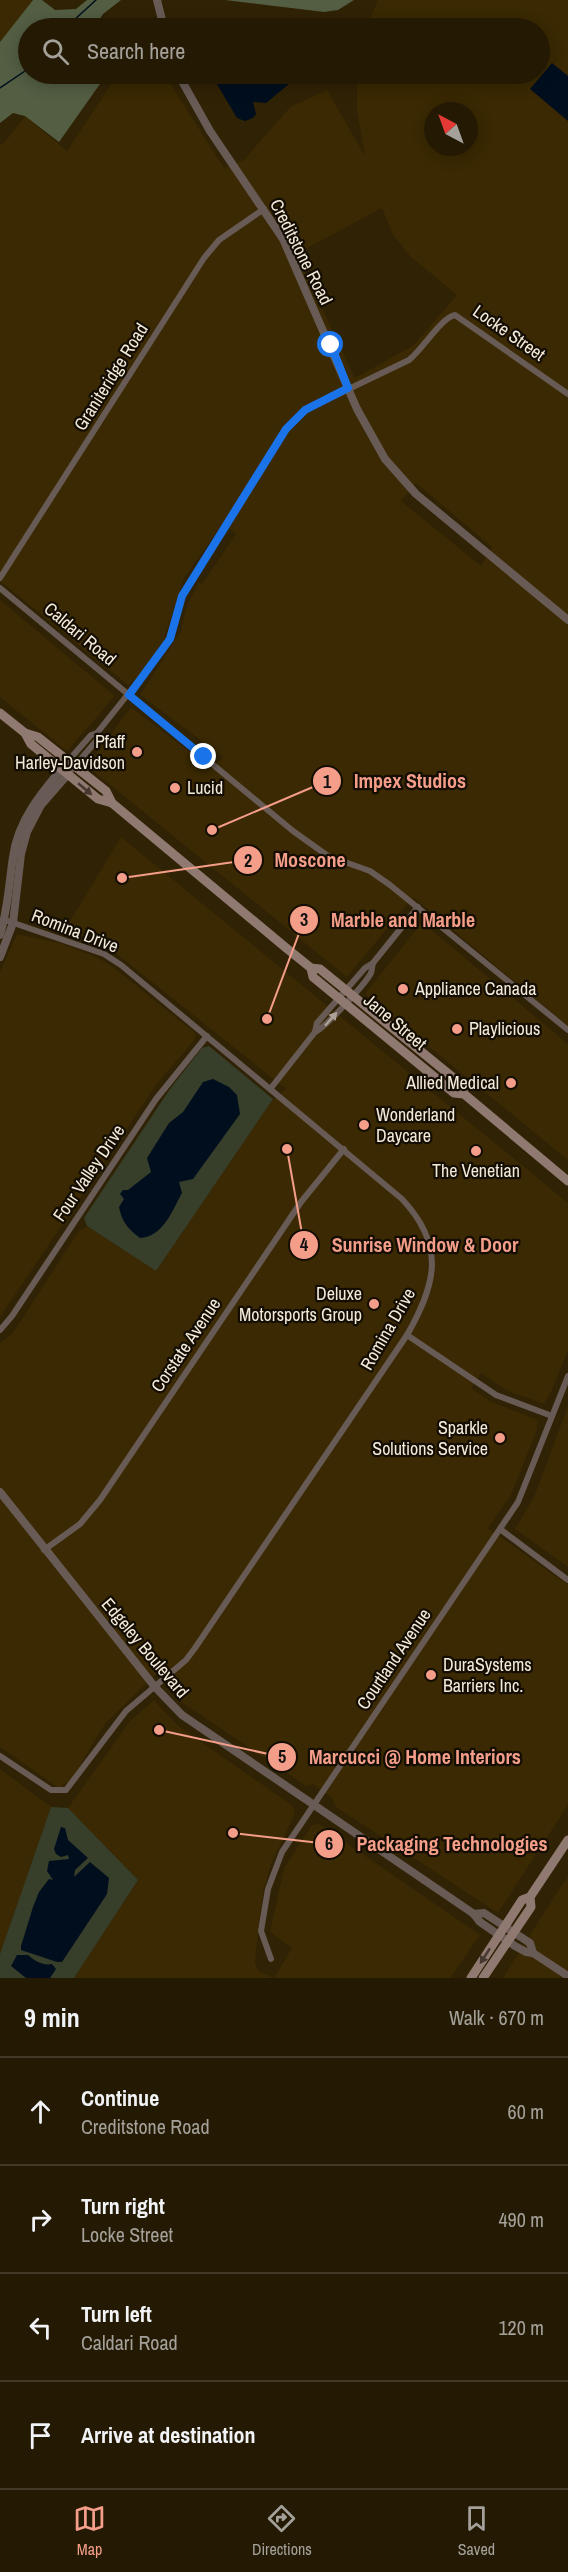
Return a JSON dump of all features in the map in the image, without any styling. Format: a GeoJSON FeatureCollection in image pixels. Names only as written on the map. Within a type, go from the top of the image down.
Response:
{"type":"FeatureCollection","features":[{"type":"Feature","properties":{"kind":"main road","name":"Jane Street"},"geometry":{"type":"LineString","coordinates":[[0,713],[25,733],[38,737],[68,768],[105,791],[112,803],[311,968],[320,969],[461,1084],[464,1094],[568,1181]]}},
{"type":"Feature","properties":{"kind":"main road","name":"Jane Street"},"geometry":{"type":"LineString","coordinates":[[311,968],[313,977],[454,1093],[464,1094]]}},
{"type":"Feature","properties":{"kind":"main road"},"geometry":{"type":"LineString","coordinates":[[483,1978],[531,1907],[531,1897],[568,1840]]}},
{"type":"Feature","properties":{"kind":"main road"},"geometry":{"type":"LineString","coordinates":[[471,1978],[522,1900],[531,1897]]}},
{"type":"Feature","properties":{"kind":"street"},"geometry":{"type":"LineString","coordinates":[[157,0],[162,18]]}},
{"type":"Feature","properties":{"kind":"street","name":"Creditstone Road"},"geometry":{"type":"LineString","coordinates":[[184,84],[210,131],[264,209],[285,245],[368,432],[397,474],[416,494],[568,620]]}},
{"type":"Feature","properties":{"kind":"street","name":"Graniteridge Road"},"geometry":{"type":"LineString","coordinates":[[0,578],[204,258],[219,240],[264,209]]}},
{"type":"Feature","properties":{"kind":"street","name":"Locke Street"},"geometry":{"type":"LineString","coordinates":[[68,768],[97,740],[97,733],[129,695],[165,646],[182,596],[286,429],[305,410],[409,360],[423,348],[448,317],[455,315],[568,394]]}},
{"type":"Feature","properties":{"kind":"street","name":"Caldari Road"},"geometry":{"type":"LineString","coordinates":[[0,588],[293,831],[328,856],[370,871],[418,907],[568,1030]]}},
{"type":"Feature","properties":{"kind":"street"},"geometry":{"type":"LineString","coordinates":[[0,935],[5,920],[18,838],[36,799],[68,768]]}},
{"type":"Feature","properties":{"kind":"street"},"geometry":{"type":"LineString","coordinates":[[0,957],[13,923],[21,854],[27,832],[41,805],[68,768]]}},
{"type":"Feature","properties":{"kind":"street"},"geometry":{"type":"LineString","coordinates":[[271,1089],[315,1032],[317,1023],[371,973],[373,963],[418,907]]}},
{"type":"Feature","properties":{"kind":"street","name":"Romina Drive"},"geometry":{"type":"LineString","coordinates":[[5,920],[104,954],[121,965],[344,1149],[412,1209],[431,1249],[432,1262],[428,1295],[407,1335],[195,1648],[186,1660],[155,1687]]}},
{"type":"Feature","properties":{"kind":"street","name":"Four Valley Drive"},"geometry":{"type":"LineString","coordinates":[[0,1330],[12,1316],[156,1099],[207,1036]]}},
{"type":"Feature","properties":{"kind":"street","name":"Corstate Avenue"},"geometry":{"type":"LineString","coordinates":[[44,1550],[80,1524],[100,1500],[301,1202],[344,1149]]}},
{"type":"Feature","properties":{"kind":"street"},"geometry":{"type":"LineString","coordinates":[[407,1335],[495,1395],[552,1416]]}},
{"type":"Feature","properties":{"kind":"street","name":"Courtland Avenue"},"geometry":{"type":"LineString","coordinates":[[271,1959],[261,1930],[268,1889],[282,1852],[518,1502],[568,1376]]}},
{"type":"Feature","properties":{"kind":"street","name":"Edgeley Boulevard"},"geometry":{"type":"LineString","coordinates":[[0,1492],[155,1687],[182,1715],[474,1914],[480,1922],[502,1930],[526,1952],[533,1953],[568,1976]]}},
{"type":"Feature","properties":{"kind":"street"},"geometry":{"type":"LineString","coordinates":[[500,1529],[568,1580]]}},
{"type":"Feature","properties":{"kind":"street"},"geometry":{"type":"LineString","coordinates":[[0,1756],[51,1790],[66,1790],[126,1711],[155,1687]]}},
{"type":"Feature","properties":{"kind":"shaded area"},"geometry":{"type":"Polygon","coordinates":[[[0,0],[33,0],[18,18],[0,42],[0,0]]]}},
{"type":"Feature","properties":{"kind":"shaded area"},"geometry":{"type":"Polygon","coordinates":[[[378,0],[568,0],[568,1026],[413,897],[347,977],[87,766],[131,707],[211,768],[223,757],[140,695],[181,631],[187,605],[199,582],[202,584],[236,534],[223,523],[184,578],[163,642],[137,678],[128,685],[0,581],[0,144],[4,143],[25,116],[67,151],[111,84],[170,84],[224,168],[244,160],[290,107],[327,90],[365,156],[357,111],[357,84],[550,84],[550,18],[370,18],[378,0]],[[382,208],[296,254],[355,378],[414,345],[457,295],[411,257],[393,235],[382,208]],[[416,483],[401,501],[481,566],[492,547],[416,483]]]}},
{"type":"Feature","properties":{"kind":"shaded area"},"geometry":{"type":"Polygon","coordinates":[[[0,600],[115,696],[67,751],[0,697],[0,600]]]}},
{"type":"Feature","properties":{"kind":"shaded area"},"geometry":{"type":"Polygon","coordinates":[[[121,837],[568,1203],[568,1350],[552,1390],[544,1404],[508,1391],[481,1373],[471,1388],[490,1401],[538,1420],[537,1430],[511,1495],[488,1528],[568,1585],[568,1805],[498,1913],[336,1807],[332,1798],[313,1784],[306,1786],[183,1703],[158,1672],[105,1724],[71,1780],[59,1788],[0,1747],[0,1343],[13,1333],[78,1232],[87,1226],[156,1271],[273,1099],[286,1089],[103,943],[64,931],[121,837]]]}},
{"type":"Feature","properties":{"kind":"shaded area"},"geometry":{"type":"Polygon","coordinates":[[[422,922],[568,1044],[568,1160],[365,994],[422,922]]]}},
{"type":"Feature","properties":{"kind":"shaded area"},"geometry":{"type":"Polygon","coordinates":[[[17,934],[59,943],[96,957],[113,967],[195,1033],[195,1039],[156,1085],[0,1317],[0,972],[17,934]]]}},
{"type":"Feature","properties":{"kind":"shaded area"},"geometry":{"type":"Polygon","coordinates":[[[568,1406],[568,1567],[515,1529],[534,1497],[568,1406]]]}},
{"type":"Feature","properties":{"kind":"shaded area"},"geometry":{"type":"Polygon","coordinates":[[[154,1700],[177,1725],[293,1806],[295,1814],[271,1864],[263,1892],[257,1941],[255,1962],[258,1971],[274,1978],[74,1978],[138,1880],[68,1808],[130,1721],[154,1700]]]}},
{"type":"Feature","properties":{"kind":"shaded area"},"geometry":{"type":"Polygon","coordinates":[[[0,1769],[51,1807],[0,1954],[0,1769]]]}},
{"type":"Feature","properties":{"kind":"shaded area"},"geometry":{"type":"Polygon","coordinates":[[[319,1824],[480,1935],[450,1978],[274,1978],[292,1948],[270,1932],[284,1868],[312,1825],[319,1824]]]}},
{"type":"Feature","properties":{"kind":"shaded area"},"geometry":{"type":"Polygon","coordinates":[[[568,1876],[568,1978],[503,1978],[538,1922],[568,1876]]]}},
{"type":"Feature","properties":{"kind":"green space"},"geometry":{"type":"Polygon","coordinates":[[[33,0],[42,0],[55,10],[76,9],[87,0],[121,0],[100,18],[19,18],[33,0]]]}},
{"type":"Feature","properties":{"kind":"green space"},"geometry":{"type":"Polygon","coordinates":[[[225,0],[354,0],[338,10],[324,12],[225,0]]]}},
{"type":"Feature","properties":{"kind":"green space"},"geometry":{"type":"Polygon","coordinates":[[[18,19],[18,84],[100,84],[59,142],[25,116],[13,113],[0,123],[0,42],[18,19]]]}},
{"type":"Feature","properties":{"kind":"green space"},"geometry":{"type":"Polygon","coordinates":[[[209,1046],[273,1099],[156,1271],[87,1226],[84,1218],[170,1089],[202,1048],[209,1046]]]}},
{"type":"Feature","properties":{"kind":"green space"},"geometry":{"type":"Polygon","coordinates":[[[51,1807],[68,1808],[138,1880],[74,1978],[0,1978],[0,1954],[51,1807]]]}},
{"type":"Feature","properties":{"kind":"water"},"geometry":{"type":"Polygon","coordinates":[[[552,63],[568,76],[568,121],[530,89],[534,84],[550,84],[552,63]]]}},
{"type":"Feature","properties":{"kind":"water"},"geometry":{"type":"Polygon","coordinates":[[[217,84],[289,84],[266,103],[253,102],[256,114],[253,118],[245,121],[237,118],[217,84]]]}},
{"type":"Feature","properties":{"kind":"water"},"geometry":{"type":"Polygon","coordinates":[[[213,1079],[229,1087],[237,1095],[240,1114],[193,1179],[179,1182],[182,1193],[166,1222],[155,1233],[140,1238],[129,1228],[122,1217],[119,1207],[124,1199],[120,1194],[151,1172],[147,1158],[169,1123],[183,1112],[203,1082],[213,1079]]]}},
{"type":"Feature","properties":{"kind":"water"},"geometry":{"type":"Polygon","coordinates":[[[61,1827],[65,1828],[68,1840],[88,1858],[75,1870],[74,1877],[90,1862],[109,1878],[107,1894],[62,1962],[57,1962],[21,1950],[21,1946],[39,1892],[49,1879],[53,1880],[47,1871],[49,1861],[69,1859],[68,1855],[61,1857],[56,1854],[54,1849],[61,1827]]]}},
{"type":"Feature","properties":{"kind":"water"},"geometry":{"type":"Polygon","coordinates":[[[17,1955],[28,1955],[39,1962],[52,1964],[56,1969],[50,1978],[26,1978],[11,1966],[17,1955]]]}},
{"type":"Feature","properties":{"kind":"waterway"},"geometry":{"type":"LineString","coordinates":[[76,18],[96,0]]}},
{"type":"Feature","properties":{"kind":"waterway"},"geometry":{"type":"LineString","coordinates":[[0,88],[18,76]]}},
{"type":"Feature","properties":{"kind":"place","name":"Pfaff Harley-Davidson"},"geometry":{"type":"Point","coordinates":[137,752]}},
{"type":"Feature","properties":{"kind":"place","name":"Lucid"},"geometry":{"type":"Point","coordinates":[175,788]}},
{"type":"Feature","properties":{"kind":"place","name":"Impex Studios"},"geometry":{"type":"Point","coordinates":[212,830]}},
{"type":"Feature","properties":{"kind":"place","name":"Moscone"},"geometry":{"type":"Point","coordinates":[122,878]}},
{"type":"Feature","properties":{"kind":"place","name":"Appliance Canada"},"geometry":{"type":"Point","coordinates":[403,989]}},
{"type":"Feature","properties":{"kind":"place","name":"Marble and Marble"},"geometry":{"type":"Point","coordinates":[267,1019]}},
{"type":"Feature","properties":{"kind":"place","name":"Playlicious"},"geometry":{"type":"Point","coordinates":[457,1029]}},
{"type":"Feature","properties":{"kind":"place","name":"Allied Medical"},"geometry":{"type":"Point","coordinates":[511,1083]}},
{"type":"Feature","properties":{"kind":"place","name":"Wonderland Daycare"},"geometry":{"type":"Point","coordinates":[364,1125]}},
{"type":"Feature","properties":{"kind":"place","name":"Sunrise Window & Door"},"geometry":{"type":"Point","coordinates":[287,1149]}},
{"type":"Feature","properties":{"kind":"place","name":"The Venetian"},"geometry":{"type":"Point","coordinates":[476,1151]}},
{"type":"Feature","properties":{"kind":"place","name":"Deluxe Motorsports Group"},"geometry":{"type":"Point","coordinates":[374,1304]}},
{"type":"Feature","properties":{"kind":"place","name":"Sparkle Solutions Service"},"geometry":{"type":"Point","coordinates":[500,1438]}},
{"type":"Feature","properties":{"kind":"place","name":"DuraSystems Barriers Inc."},"geometry":{"type":"Point","coordinates":[431,1675]}},
{"type":"Feature","properties":{"kind":"place","name":"Marcucci @ Home Interiors"},"geometry":{"type":"Point","coordinates":[159,1730]}},
{"type":"Feature","properties":{"kind":"place","name":"Packaging Technologies"},"geometry":{"type":"Point","coordinates":[233,1833]}},
{"type":"Feature","properties":{"kind":"route"},"geometry":{"type":"LineString","coordinates":[[204,757],[129,695],[170,639],[182,596],[286,429],[305,410],[348,388],[331,345]]}}]}
